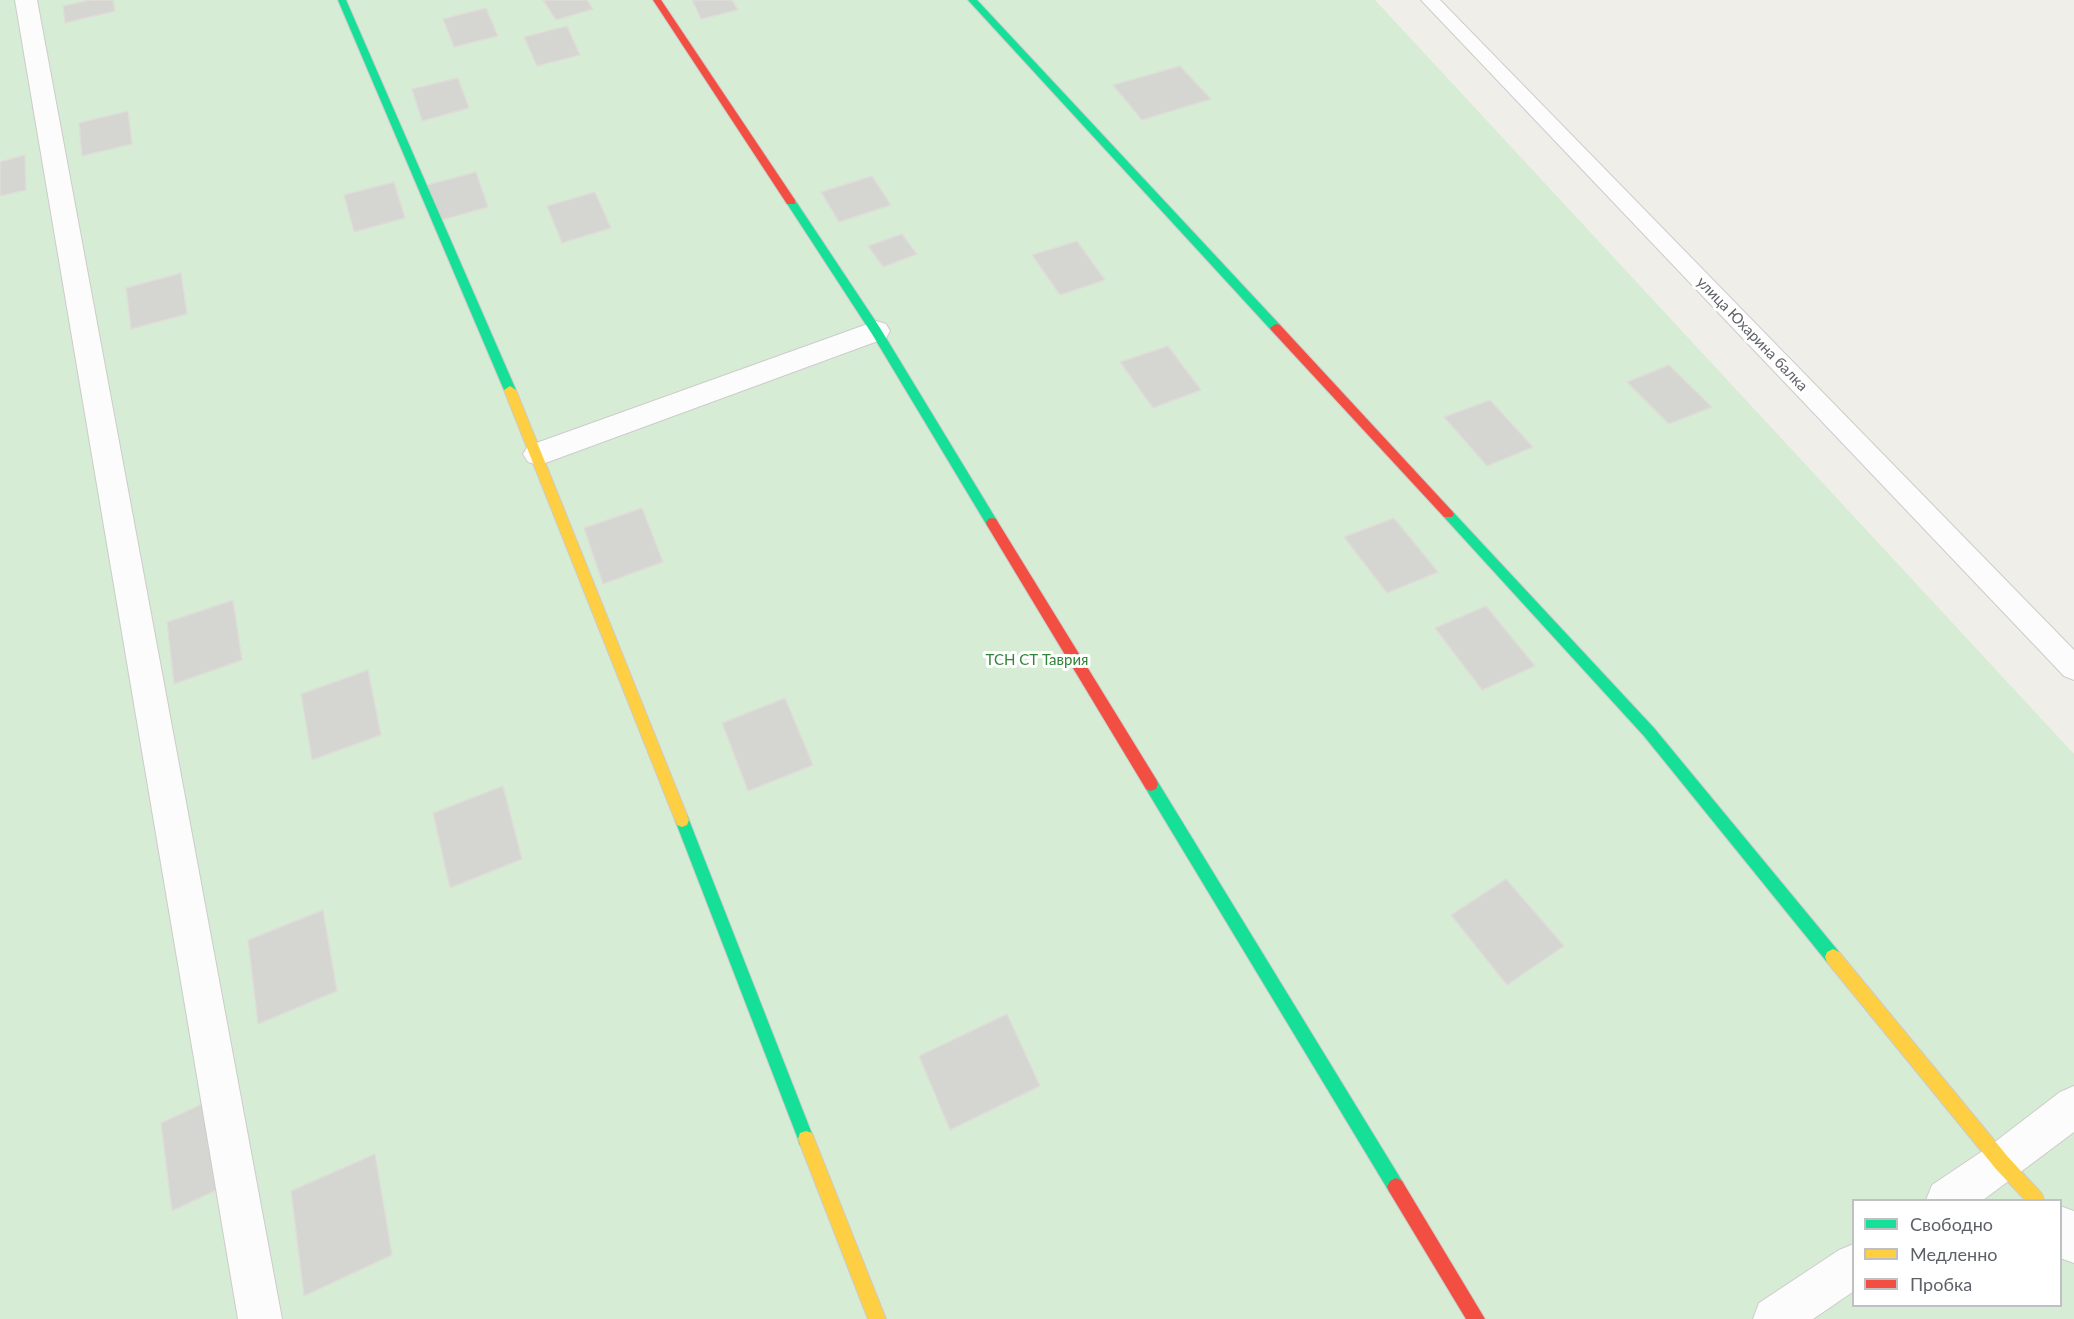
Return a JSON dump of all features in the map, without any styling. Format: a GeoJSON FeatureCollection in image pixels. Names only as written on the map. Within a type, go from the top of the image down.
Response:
{"type":"FeatureCollection","features":[{"type":"Feature","properties":{"kind":"street"},"geometry":{"type":"LineString","coordinates":[[26,0],[260,1319]]}},
{"type":"Feature","properties":{"kind":"street"},"geometry":{"type":"LineString","coordinates":[[342,0],[538,454],[877,1319]]}},
{"type":"Feature","properties":{"kind":"street"},"geometry":{"type":"LineString","coordinates":[[657,0],[876,331],[1476,1319]]}},
{"type":"Feature","properties":{"kind":"street"},"geometry":{"type":"LineString","coordinates":[[972,0],[1649,732],[2002,1163],[2035,1199]]}},
{"type":"Feature","properties":{"kind":"street"},"geometry":{"type":"LineString","coordinates":[[538,454],[876,331]]}},
{"type":"Feature","properties":{"kind":"street"},"geometry":{"type":"LineString","coordinates":[[1948,1199],[2002,1163],[2074,1106]]}},
{"type":"Feature","properties":{"kind":"street"},"geometry":{"type":"LineString","coordinates":[[2062,1228],[2074,1242]]}},
{"type":"Feature","properties":{"kind":"street"},"geometry":{"type":"LineString","coordinates":[[1775,1319],[1852,1266]]}},
{"type":"Feature","properties":{"kind":"lane","name":"улица Юхарина балка"},"geometry":{"type":"LineString","coordinates":[[1430,0],[2074,668]]}},
{"type":"Feature","properties":{"kind":"green space","name":"ТСН СТ Таврия"},"geometry":{"type":"Polygon","coordinates":[[[0,0],[1375,0],[2074,754],[2074,1319],[0,1319],[0,0]]]}},
{"type":"Feature","properties":{"kind":"building"},"geometry":{"type":"Polygon","coordinates":[[[90,0],[113,0],[115,11],[65,23],[63,6],[90,0]]]}},
{"type":"Feature","properties":{"kind":"building"},"geometry":{"type":"Polygon","coordinates":[[[543,0],[587,0],[593,9],[556,20],[543,0]]]}},
{"type":"Feature","properties":{"kind":"building"},"geometry":{"type":"Polygon","coordinates":[[[692,0],[732,0],[738,10],[701,19],[692,0]]]}},
{"type":"Feature","properties":{"kind":"building"},"geometry":{"type":"Polygon","coordinates":[[[486,8],[498,36],[454,47],[443,19],[486,8]]]}},
{"type":"Feature","properties":{"kind":"building"},"geometry":{"type":"Polygon","coordinates":[[[567,26],[580,55],[537,66],[524,37],[567,26]]]}},
{"type":"Feature","properties":{"kind":"building"},"geometry":{"type":"Polygon","coordinates":[[[1180,66],[1211,99],[1142,120],[1113,85],[1180,66]]]}},
{"type":"Feature","properties":{"kind":"building"},"geometry":{"type":"Polygon","coordinates":[[[458,78],[469,108],[422,121],[412,89],[458,78]]]}},
{"type":"Feature","properties":{"kind":"building"},"geometry":{"type":"Polygon","coordinates":[[[128,111],[132,144],[82,156],[79,123],[128,111]]]}},
{"type":"Feature","properties":{"kind":"building"},"geometry":{"type":"Polygon","coordinates":[[[25,155],[26,190],[0,196],[0,162],[25,155]]]}},
{"type":"Feature","properties":{"kind":"building"},"geometry":{"type":"Polygon","coordinates":[[[476,172],[488,207],[438,221],[427,185],[476,172]]]}},
{"type":"Feature","properties":{"kind":"building"},"geometry":{"type":"Polygon","coordinates":[[[872,176],[891,205],[839,222],[821,192],[872,176]]]}},
{"type":"Feature","properties":{"kind":"building"},"geometry":{"type":"Polygon","coordinates":[[[394,182],[405,218],[354,232],[344,195],[394,182]]]}},
{"type":"Feature","properties":{"kind":"building"},"geometry":{"type":"Polygon","coordinates":[[[595,192],[611,228],[562,243],[547,206],[595,192]]]}},
{"type":"Feature","properties":{"kind":"building"},"geometry":{"type":"Polygon","coordinates":[[[902,234],[917,254],[883,267],[868,246],[902,234]]]}},
{"type":"Feature","properties":{"kind":"building"},"geometry":{"type":"Polygon","coordinates":[[[1077,241],[1105,280],[1060,295],[1032,255],[1077,241]]]}},
{"type":"Feature","properties":{"kind":"building"},"geometry":{"type":"Polygon","coordinates":[[[181,273],[187,314],[131,329],[126,288],[181,273]]]}},
{"type":"Feature","properties":{"kind":"building"},"geometry":{"type":"Polygon","coordinates":[[[1168,346],[1201,390],[1153,408],[1120,362],[1168,346]]]}},
{"type":"Feature","properties":{"kind":"building"},"geometry":{"type":"Polygon","coordinates":[[[1669,365],[1712,407],[1669,424],[1627,382],[1669,365]]]}},
{"type":"Feature","properties":{"kind":"building"},"geometry":{"type":"Polygon","coordinates":[[[1490,400],[1533,447],[1487,466],[1444,417],[1490,400]]]}},
{"type":"Feature","properties":{"kind":"building"},"geometry":{"type":"Polygon","coordinates":[[[642,508],[663,562],[603,584],[584,528],[642,508]]]}},
{"type":"Feature","properties":{"kind":"building"},"geometry":{"type":"Polygon","coordinates":[[[1394,518],[1438,572],[1387,593],[1344,537],[1394,518]]]}},
{"type":"Feature","properties":{"kind":"building"},"geometry":{"type":"Polygon","coordinates":[[[233,600],[242,660],[174,684],[167,622],[233,600]]]}},
{"type":"Feature","properties":{"kind":"building"},"geometry":{"type":"Polygon","coordinates":[[[1486,606],[1535,666],[1482,690],[1435,628],[1486,606]]]}},
{"type":"Feature","properties":{"kind":"building"},"geometry":{"type":"Polygon","coordinates":[[[368,670],[381,735],[312,760],[301,694],[368,670]]]}},
{"type":"Feature","properties":{"kind":"building"},"geometry":{"type":"Polygon","coordinates":[[[785,698],[813,765],[748,791],[722,723],[785,698]]]}},
{"type":"Feature","properties":{"kind":"building"},"geometry":{"type":"Polygon","coordinates":[[[503,786],[522,859],[450,888],[433,813],[503,786]]]}},
{"type":"Feature","properties":{"kind":"building"},"geometry":{"type":"Polygon","coordinates":[[[1506,879],[1564,946],[1507,985],[1451,915],[1506,879]]]}},
{"type":"Feature","properties":{"kind":"building"},"geometry":{"type":"Polygon","coordinates":[[[323,910],[337,991],[258,1024],[248,940],[323,910]]]}},
{"type":"Feature","properties":{"kind":"building"},"geometry":{"type":"Polygon","coordinates":[[[1007,1014],[1040,1086],[950,1130],[919,1056],[1007,1014]]]}},
{"type":"Feature","properties":{"kind":"building"},"geometry":{"type":"Polygon","coordinates":[[[217,1097],[229,1184],[172,1211],[161,1123],[217,1097]]]}},
{"type":"Feature","properties":{"kind":"building"},"geometry":{"type":"Polygon","coordinates":[[[375,1154],[392,1255],[304,1296],[291,1191],[375,1154]]]}},
{"type":"Feature","properties":{"kind":"traffic: fast"},"geometry":{"type":"LineString","coordinates":[[342,0],[510,390]]}},
{"type":"Feature","properties":{"kind":"traffic: fast"},"geometry":{"type":"LineString","coordinates":[[972,0],[1276,328]]}},
{"type":"Feature","properties":{"kind":"traffic: fast"},"geometry":{"type":"LineString","coordinates":[[791,202],[876,331],[992,523]]}},
{"type":"Feature","properties":{"kind":"traffic: fast"},"geometry":{"type":"LineString","coordinates":[[1448,514],[1649,732],[1833,957]]}},
{"type":"Feature","properties":{"kind":"traffic: fast"},"geometry":{"type":"LineString","coordinates":[[1151,784],[1396,1187]]}},
{"type":"Feature","properties":{"kind":"traffic: fast"},"geometry":{"type":"LineString","coordinates":[[682,820],[806,1139]]}},
{"type":"Feature","properties":{"kind":"traffic: slow"},"geometry":{"type":"LineString","coordinates":[[510,390],[682,820]]}},
{"type":"Feature","properties":{"kind":"traffic: slow"},"geometry":{"type":"LineString","coordinates":[[1833,957],[2002,1163],[2035,1199]]}},
{"type":"Feature","properties":{"kind":"traffic: slow"},"geometry":{"type":"LineString","coordinates":[[806,1139],[877,1319]]}},
{"type":"Feature","properties":{"kind":"traffic: jam"},"geometry":{"type":"LineString","coordinates":[[657,0],[791,202]]}},
{"type":"Feature","properties":{"kind":"traffic: jam"},"geometry":{"type":"LineString","coordinates":[[1276,328],[1448,514]]}},
{"type":"Feature","properties":{"kind":"traffic: jam"},"geometry":{"type":"LineString","coordinates":[[992,523],[1151,784]]}},
{"type":"Feature","properties":{"kind":"traffic: jam"},"geometry":{"type":"LineString","coordinates":[[1396,1187],[1476,1319]]}}]}
